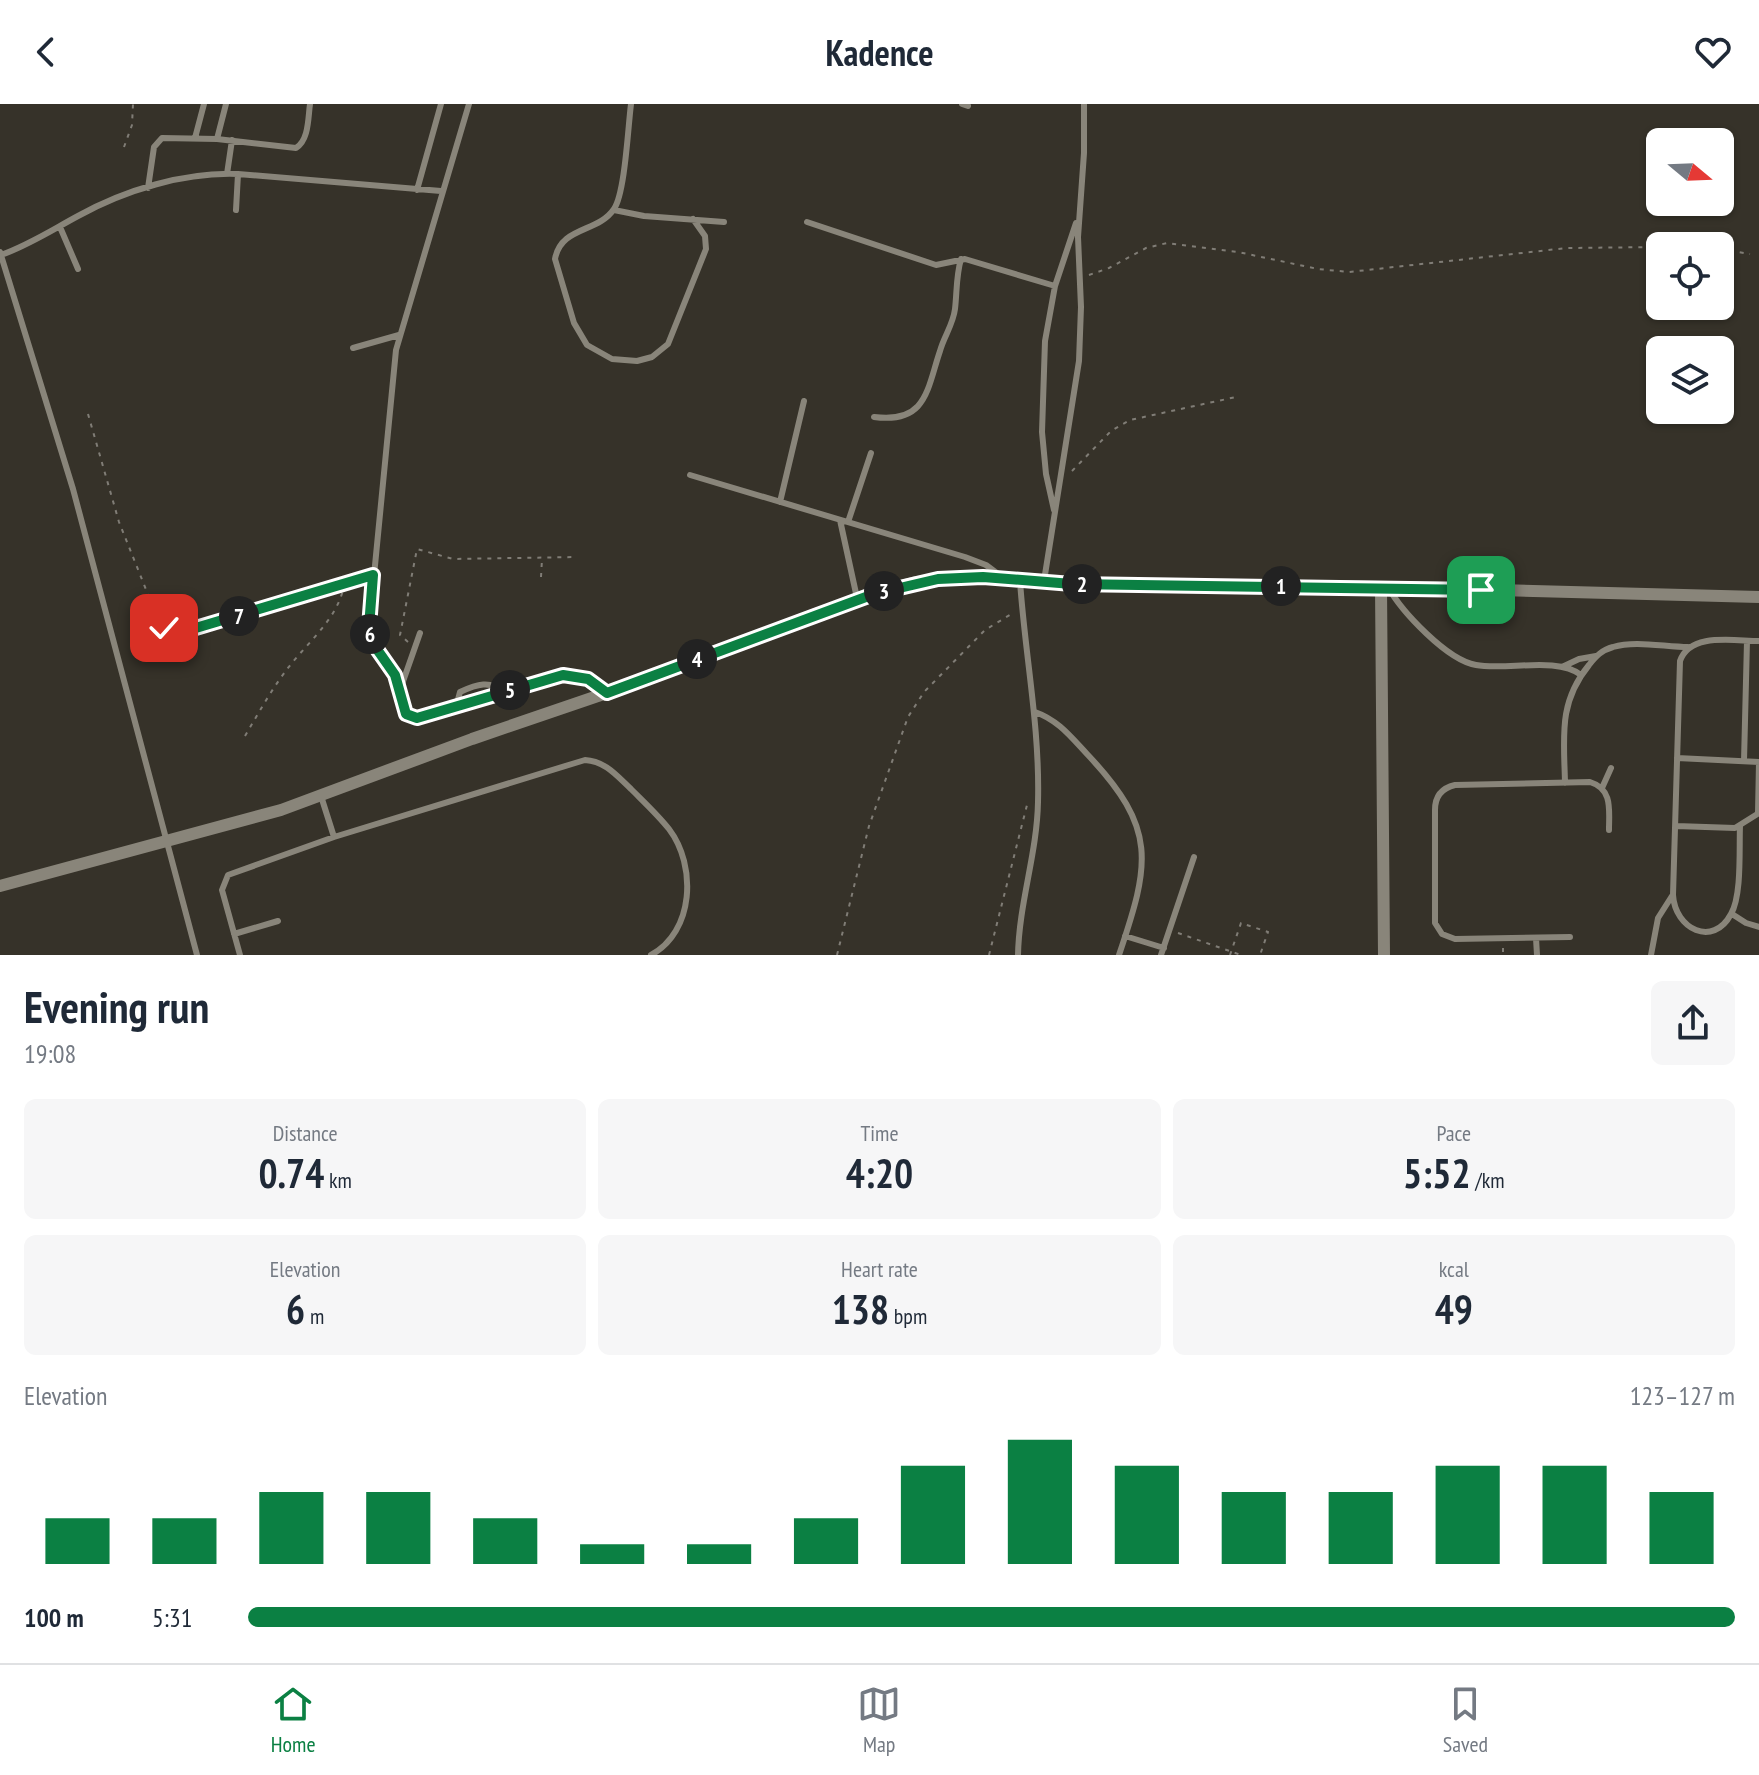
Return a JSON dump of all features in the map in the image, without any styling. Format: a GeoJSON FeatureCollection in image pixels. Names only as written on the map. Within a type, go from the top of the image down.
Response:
{"type":"FeatureCollection","features":[{"type":"Feature","properties":{"kind":"street"},"geometry":{"type":"LineString","coordinates":[[0,886],[243,821],[321,796],[858,599],[895,587],[938,579],[983,577],[1044,583],[1384,587],[1759,597]]}},
{"type":"Feature","properties":{"kind":"street"},"geometry":{"type":"LineString","coordinates":[[1384,587],[1384,955]]}},
{"type":"Feature","properties":{"kind":"lane"},"geometry":{"type":"LineString","coordinates":[[195,138],[204,104]]}},
{"type":"Feature","properties":{"kind":"lane"},"geometry":{"type":"LineString","coordinates":[[217,139],[226,104]]}},
{"type":"Feature","properties":{"kind":"lane"},"geometry":{"type":"LineString","coordinates":[[148,188],[157,142],[165,137],[299,146],[305,138],[310,104]]}},
{"type":"Feature","properties":{"kind":"lane"},"geometry":{"type":"LineString","coordinates":[[417,190],[441,104]]}},
{"type":"Feature","properties":{"kind":"lane"},"geometry":{"type":"LineString","coordinates":[[469,104],[399,335],[392,378],[369,627],[374,645],[395,675],[404,711],[413,718],[563,675],[588,679],[607,693]]}},
{"type":"Feature","properties":{"kind":"lane"},"geometry":{"type":"LineString","coordinates":[[631,104],[614,210],[603,220],[563,240],[555,259],[581,338],[602,356],[622,361],[645,359],[668,344],[706,249],[705,236],[693,219]]}},
{"type":"Feature","properties":{"kind":"lane"},"geometry":{"type":"LineString","coordinates":[[1044,583],[1079,361],[1079,216],[1084,104]]}},
{"type":"Feature","properties":{"kind":"lane"},"geometry":{"type":"LineString","coordinates":[[227,174],[232,140]]}},
{"type":"Feature","properties":{"kind":"lane"},"geometry":{"type":"LineString","coordinates":[[236,210],[238,174]]}},
{"type":"Feature","properties":{"kind":"lane"},"geometry":{"type":"LineString","coordinates":[[197,955],[73,489],[1,258],[97,207],[148,188],[205,175],[238,174],[441,191]]}},
{"type":"Feature","properties":{"kind":"lane"},"geometry":{"type":"LineString","coordinates":[[614,210],[644,216],[724,222]]}},
{"type":"Feature","properties":{"kind":"lane"},"geometry":{"type":"LineString","coordinates":[[1055,515],[1046,474],[1042,418],[1045,341],[1055,286],[1079,216]]}},
{"type":"Feature","properties":{"kind":"lane"},"geometry":{"type":"LineString","coordinates":[[807,222],[936,265],[961,259],[1055,286]]}},
{"type":"Feature","properties":{"kind":"lane"},"geometry":{"type":"LineString","coordinates":[[60,227],[78,269]]}},
{"type":"Feature","properties":{"kind":"lane"},"geometry":{"type":"LineString","coordinates":[[874,417],[888,418],[911,412],[925,399],[953,319],[956,277],[961,259]]}},
{"type":"Feature","properties":{"kind":"lane"},"geometry":{"type":"LineString","coordinates":[[353,348],[399,335]]}},
{"type":"Feature","properties":{"kind":"lane"},"geometry":{"type":"LineString","coordinates":[[780,502],[804,401]]}},
{"type":"Feature","properties":{"kind":"lane"},"geometry":{"type":"LineString","coordinates":[[858,599],[844,521],[871,453]]}},
{"type":"Feature","properties":{"kind":"lane"},"geometry":{"type":"LineString","coordinates":[[690,475],[975,561],[1004,579]]}},
{"type":"Feature","properties":{"kind":"lane"},"geometry":{"type":"LineString","coordinates":[[1018,955],[1037,831],[1035,712],[1020,581]]}},
{"type":"Feature","properties":{"kind":"lane"},"geometry":{"type":"LineString","coordinates":[[1384,587],[1447,651],[1461,660],[1487,666],[1562,667],[1581,675]]}},
{"type":"Feature","properties":{"kind":"lane"},"geometry":{"type":"LineString","coordinates":[[399,692],[420,633]]}},
{"type":"Feature","properties":{"kind":"lane"},"geometry":{"type":"LineString","coordinates":[[1744,761],[1747,641]]}},
{"type":"Feature","properties":{"kind":"lane"},"geometry":{"type":"LineString","coordinates":[[1565,783],[1565,712],[1571,693],[1596,656],[1609,648],[1623,645],[1688,647],[1698,642],[1759,641]]}},
{"type":"Feature","properties":{"kind":"lane"},"geometry":{"type":"LineString","coordinates":[[1688,647],[1680,661],[1673,895],[1677,916],[1695,930],[1711,931],[1732,914],[1736,901],[1740,826]]}},
{"type":"Feature","properties":{"kind":"lane"},"geometry":{"type":"LineString","coordinates":[[1562,667],[1596,656]]}},
{"type":"Feature","properties":{"kind":"lane"},"geometry":{"type":"LineString","coordinates":[[456,707],[460,692],[485,683],[505,692]]}},
{"type":"Feature","properties":{"kind":"lane"},"geometry":{"type":"LineString","coordinates":[[1035,712],[1057,723],[1115,784],[1134,818],[1141,847],[1142,876],[1139,896],[1119,955]]}},
{"type":"Feature","properties":{"kind":"lane"},"geometry":{"type":"LineString","coordinates":[[1676,826],[1730,829],[1759,813],[1759,762],[1677,758]]}},
{"type":"Feature","properties":{"kind":"lane"},"geometry":{"type":"LineString","coordinates":[[240,955],[222,890],[228,875],[334,837],[579,761],[598,762],[625,783],[670,830],[684,861],[687,884],[684,915],[673,937],[651,955]]}},
{"type":"Feature","properties":{"kind":"lane"},"geometry":{"type":"LineString","coordinates":[[1602,788],[1611,768]]}},
{"type":"Feature","properties":{"kind":"lane"},"geometry":{"type":"LineString","coordinates":[[1570,937],[1455,939],[1439,931],[1435,923],[1435,804],[1444,789],[1455,785],[1590,782],[1602,788],[1609,799],[1609,830]]}},
{"type":"Feature","properties":{"kind":"lane"},"geometry":{"type":"LineString","coordinates":[[321,796],[334,837]]}},
{"type":"Feature","properties":{"kind":"lane"},"geometry":{"type":"LineString","coordinates":[[1125,936],[1162,951],[1194,857]]}},
{"type":"Feature","properties":{"kind":"lane"},"geometry":{"type":"LineString","coordinates":[[1651,955],[1658,918],[1673,895]]}},
{"type":"Feature","properties":{"kind":"lane"},"geometry":{"type":"LineString","coordinates":[[1732,914],[1759,927]]}},
{"type":"Feature","properties":{"kind":"lane"},"geometry":{"type":"LineString","coordinates":[[234,934],[278,921]]}},
{"type":"Feature","properties":{"kind":"lane"},"geometry":{"type":"LineString","coordinates":[[1536,938],[1537,955]]}},
{"type":"Feature","properties":{"kind":"path"},"geometry":{"type":"LineString","coordinates":[[124,147],[132,125],[133,104]]}},
{"type":"Feature","properties":{"kind":"path"},"geometry":{"type":"LineString","coordinates":[[1080,277],[1109,268],[1146,248],[1167,243],[1349,272],[1567,248],[1646,247]]}},
{"type":"Feature","properties":{"kind":"path"},"geometry":{"type":"LineString","coordinates":[[1734,251],[1750,254]]}},
{"type":"Feature","properties":{"kind":"path"},"geometry":{"type":"LineString","coordinates":[[1061,477],[1084,461],[1103,438],[1120,425],[1141,417],[1236,397]]}},
{"type":"Feature","properties":{"kind":"path"},"geometry":{"type":"LineString","coordinates":[[88,414],[128,549],[159,622],[168,631],[179,633],[192,630],[373,575]]}},
{"type":"Feature","properties":{"kind":"path"},"geometry":{"type":"LineString","coordinates":[[415,648],[400,635],[417,549],[453,559],[576,557]]}},
{"type":"Feature","properties":{"kind":"path"},"geometry":{"type":"LineString","coordinates":[[541,577],[543,558]]}},
{"type":"Feature","properties":{"kind":"path"},"geometry":{"type":"LineString","coordinates":[[245,736],[284,673],[332,616],[344,583]]}},
{"type":"Feature","properties":{"kind":"path"},"geometry":{"type":"LineString","coordinates":[[837,955],[869,826],[908,717],[924,692],[985,630],[1022,610]]}},
{"type":"Feature","properties":{"kind":"path"},"geometry":{"type":"LineString","coordinates":[[989,955],[1028,801]]}},
{"type":"Feature","properties":{"kind":"path"},"geometry":{"type":"LineString","coordinates":[[1231,953],[1241,923],[1268,932],[1260,955]]}},
{"type":"Feature","properties":{"kind":"path"},"geometry":{"type":"LineString","coordinates":[[1169,931],[1241,955]]}},
{"type":"Feature","properties":{"kind":"route"},"geometry":{"type":"LineString","coordinates":[[164,628],[179,633],[373,575],[368,618],[371,636],[395,675],[404,711],[409,717],[417,718],[563,675],[588,679],[607,693],[874,594],[938,579],[983,577],[1072,584],[1481,590]]}}]}
